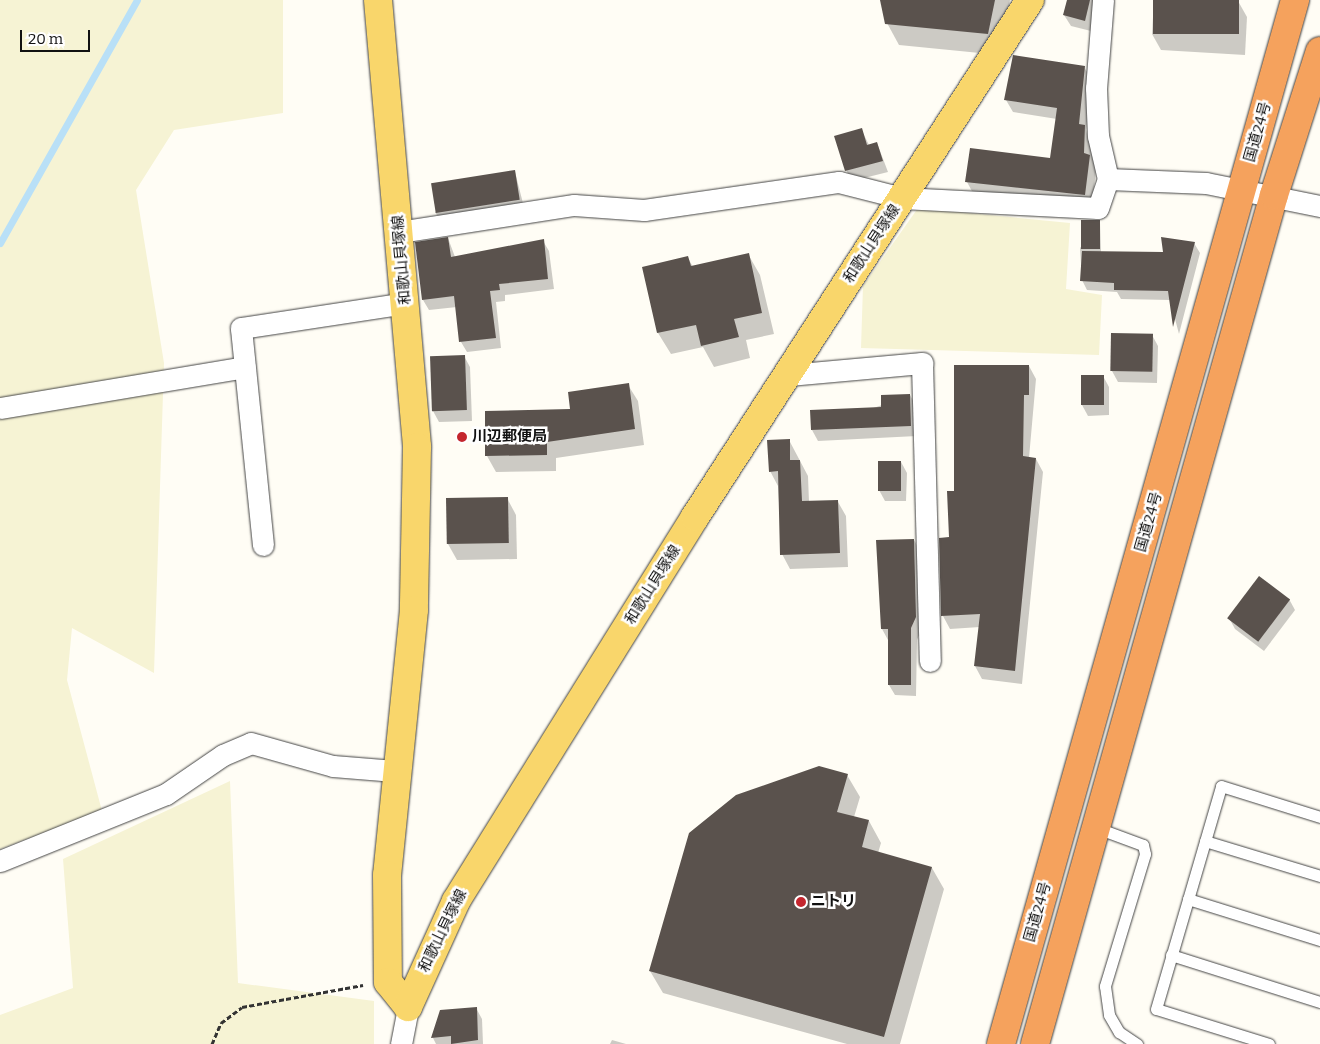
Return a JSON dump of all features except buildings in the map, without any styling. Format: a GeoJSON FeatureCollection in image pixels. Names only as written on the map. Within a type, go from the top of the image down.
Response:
{"type":"FeatureCollection","features":[{"type":"Feature","properties":{"kind":"highway","name":"国道24号"},"geometry":{"type":"LineString","coordinates":[[1000,1044],[1295,0]]}},
{"type":"Feature","properties":{"kind":"highway"},"geometry":{"type":"LineString","coordinates":[[1035,1044],[1274,195],[1320,51]]}},
{"type":"Feature","properties":{"kind":"main road","name":"和歌山貝塚線"},"geometry":{"type":"LineString","coordinates":[[378,0],[418,447],[414,610],[396,771],[387,875],[388,982]]}},
{"type":"Feature","properties":{"kind":"main road","name":"和歌山貝塚線"},"geometry":{"type":"LineString","coordinates":[[408,1007],[456,901],[788,376],[1030,0]]}},
{"type":"Feature","properties":{"kind":"main road"},"geometry":{"type":"LineString","coordinates":[[388,982],[408,1007]]}},
{"type":"Feature","properties":{"kind":"street"},"geometry":{"type":"LineString","coordinates":[[399,232],[574,205],[644,210],[839,182],[902,198],[1098,208],[1108,179],[1098,136],[1096,88],[1103,0]]}},
{"type":"Feature","properties":{"kind":"street"},"geometry":{"type":"LineString","coordinates":[[1108,179],[1206,183],[1274,195],[1320,206]]}},
{"type":"Feature","properties":{"kind":"street"},"geometry":{"type":"LineString","coordinates":[[263,545],[240,328],[406,303]]}},
{"type":"Feature","properties":{"kind":"street"},"geometry":{"type":"LineString","coordinates":[[788,376],[922,363],[930,661]]}},
{"type":"Feature","properties":{"kind":"street"},"geometry":{"type":"LineString","coordinates":[[0,408],[244,367]]}},
{"type":"Feature","properties":{"kind":"street"},"geometry":{"type":"LineString","coordinates":[[0,861],[166,794],[223,755],[251,743],[333,766],[396,771]]}},
{"type":"Feature","properties":{"kind":"street"},"geometry":{"type":"LineString","coordinates":[[401,1044],[408,1007]]}},
{"type":"Feature","properties":{"kind":"lane"},"geometry":{"type":"LineString","coordinates":[[1268,1044],[1156,1009],[1221,786],[1320,817]]}},
{"type":"Feature","properties":{"kind":"lane"},"geometry":{"type":"LineString","coordinates":[[1097,828],[1143,845],[1145,854],[1105,986],[1109,1015],[1120,1032],[1137,1044]]}},
{"type":"Feature","properties":{"kind":"lane"},"geometry":{"type":"LineString","coordinates":[[1205,841],[1320,876]]}},
{"type":"Feature","properties":{"kind":"lane"},"geometry":{"type":"LineString","coordinates":[[1188,899],[1320,940]]}},
{"type":"Feature","properties":{"kind":"lane"},"geometry":{"type":"LineString","coordinates":[[1171,955],[1320,1002]]}},
{"type":"Feature","properties":{"kind":"path"},"geometry":{"type":"LineString","coordinates":[[212,1044],[222,1023],[242,1007],[388,982]]}},
{"type":"Feature","properties":{"kind":"shaded area"},"geometry":{"type":"Polygon","coordinates":[[[0,0],[283,0],[283,113],[174,130],[136,190],[164,363],[154,673],[72,628],[67,680],[102,811],[0,849],[0,0]]]}},
{"type":"Feature","properties":{"kind":"shaded area"},"geometry":{"type":"Polygon","coordinates":[[[918,208],[1070,223],[1066,289],[1102,295],[1099,355],[861,348],[863,286],[918,208]]]}},
{"type":"Feature","properties":{"kind":"shaded area"},"geometry":{"type":"Polygon","coordinates":[[[230,781],[238,983],[374,1001],[374,1044],[0,1044],[0,1015],[73,988],[63,859],[230,781]]]}},
{"type":"Feature","properties":{"kind":"waterway"},"geometry":{"type":"LineString","coordinates":[[0,243],[137,0]]}},
{"type":"Feature","properties":{"kind":"place","name":"川辺郵便局"},"geometry":{"type":"Point","coordinates":[462,437]}},
{"type":"Feature","properties":{"kind":"place","name":"ニトリ"},"geometry":{"type":"Point","coordinates":[801,902]}}]}
